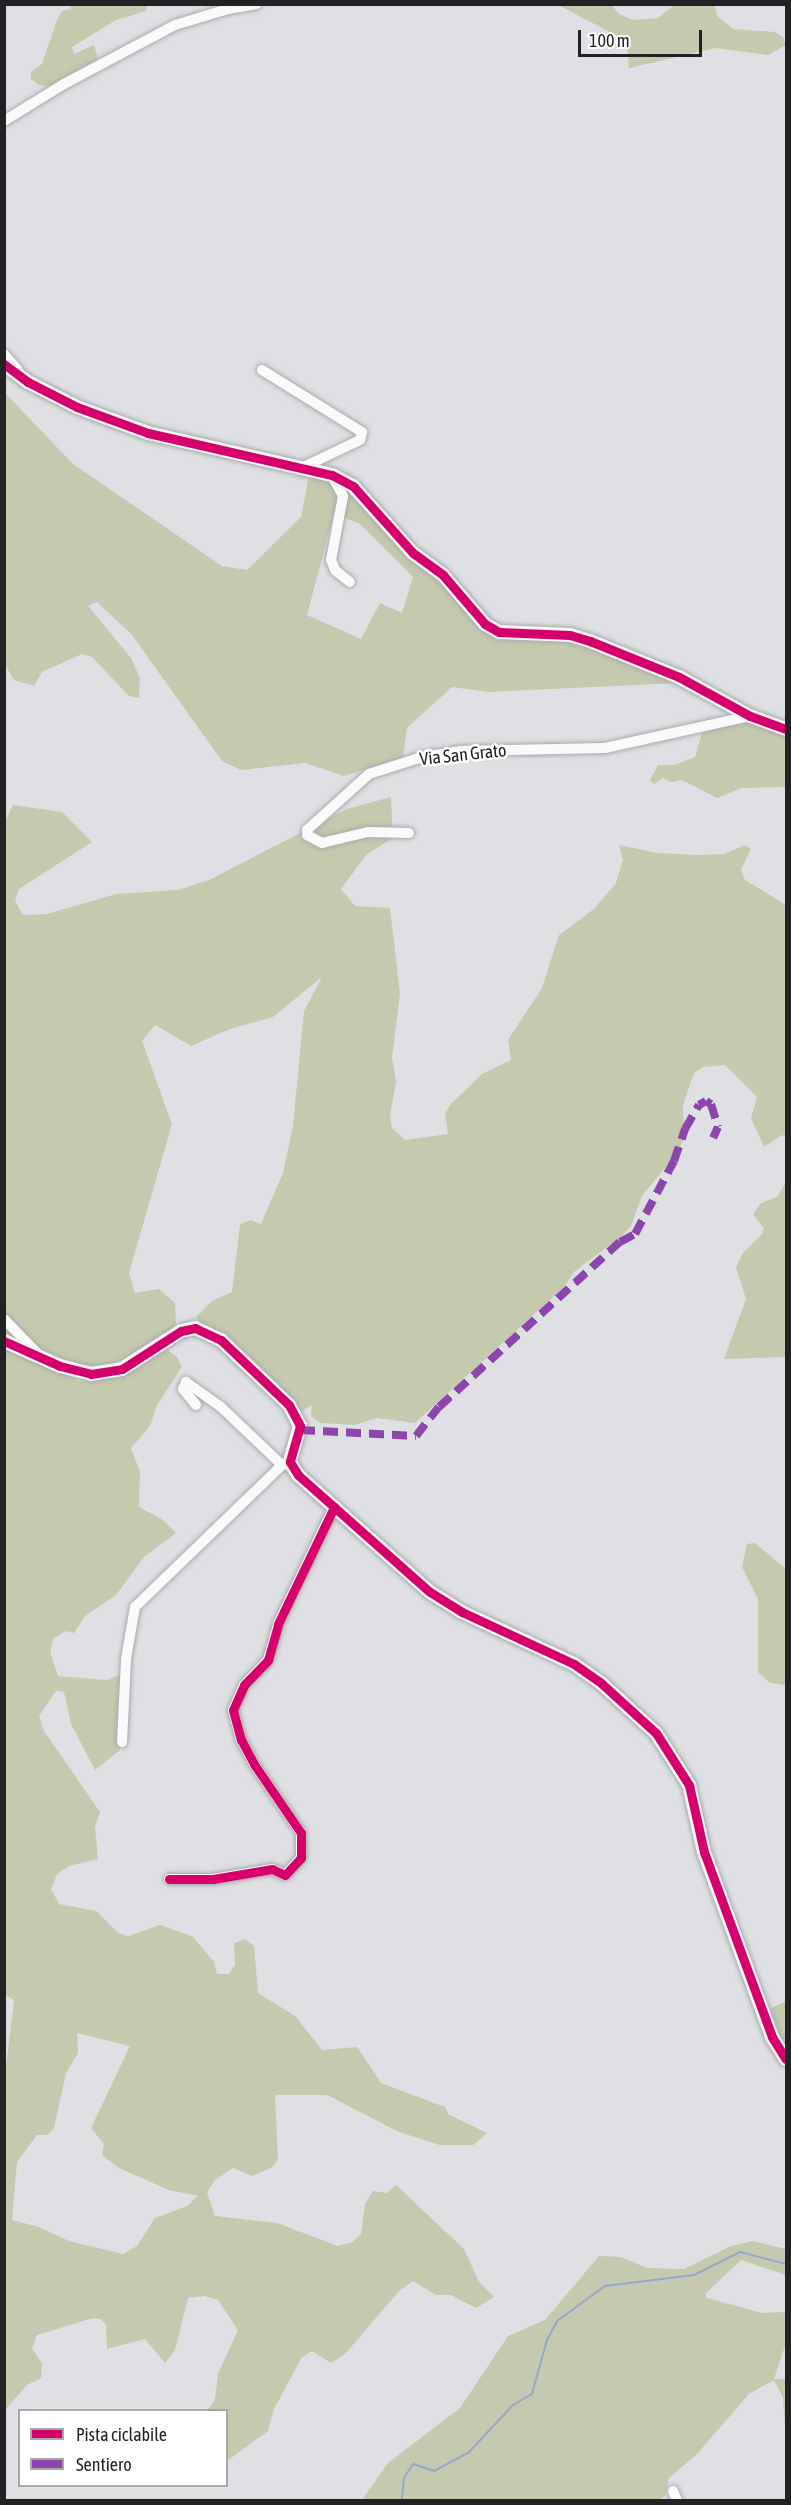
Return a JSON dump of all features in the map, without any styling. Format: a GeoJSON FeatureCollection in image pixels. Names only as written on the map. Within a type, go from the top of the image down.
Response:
{"type":"FeatureCollection","features":[{"type":"Feature","properties":{"kind":"street"},"geometry":{"type":"LineString","coordinates":[[4,121],[64,84],[175,25],[228,9],[257,4]]}},
{"type":"Feature","properties":{"kind":"street"},"geometry":{"type":"LineString","coordinates":[[4,354],[28,382]]}},
{"type":"Feature","properties":{"kind":"street"},"geometry":{"type":"LineString","coordinates":[[4,364],[28,382],[77,407],[148,433],[332,475],[353,486],[413,553],[443,575],[485,624],[499,633],[570,635],[590,640],[679,677],[750,716],[786,729]]}},
{"type":"Feature","properties":{"kind":"street"},"geometry":{"type":"LineString","coordinates":[[262,370],[362,432],[360,440],[298,469]]}},
{"type":"Feature","properties":{"kind":"street"},"geometry":{"type":"LineString","coordinates":[[332,475],[343,496],[331,561],[335,570],[350,582]]}},
{"type":"Feature","properties":{"kind":"street","name":"Via San Grato"},"geometry":{"type":"LineString","coordinates":[[409,833],[368,832],[322,843],[307,835],[307,830],[369,774],[422,757],[461,751],[605,748],[750,716]]}},
{"type":"Feature","properties":{"kind":"street"},"geometry":{"type":"LineString","coordinates":[[4,1319],[42,1358]]}},
{"type":"Feature","properties":{"kind":"street"},"geometry":{"type":"LineString","coordinates":[[4,1341],[42,1358],[91,1374],[122,1369],[181,1331],[195,1328],[221,1340],[289,1405],[300,1426],[286,1464],[135,1607],[126,1659],[122,1742]]}},
{"type":"Feature","properties":{"kind":"street"},"geometry":{"type":"LineString","coordinates":[[196,1405],[183,1389],[186,1382],[221,1407],[430,1592],[462,1612],[574,1664],[602,1683],[656,1733],[689,1785],[704,1852],[772,2037],[786,2059]]}},
{"type":"Feature","properties":{"kind":"street"},"geometry":{"type":"LineString","coordinates":[[169,1879],[213,1879],[272,1869],[285,1875],[301,1858],[301,1833],[254,1764],[241,1740],[233,1710],[244,1685],[267,1660],[278,1624],[334,1507]]}},
{"type":"Feature","properties":{"kind":"green space"},"geometry":{"type":"Polygon","coordinates":[[[71,5],[147,5],[146,11],[116,20],[72,47],[74,54],[94,45],[98,59],[49,86],[39,85],[31,79],[31,72],[42,64],[57,20],[62,11],[71,9],[71,5]]]}},
{"type":"Feature","properties":{"kind":"green space"},"geometry":{"type":"Polygon","coordinates":[[[558,5],[612,5],[619,14],[633,20],[658,18],[674,5],[714,5],[718,17],[733,29],[775,32],[783,37],[786,45],[768,55],[716,48],[629,68],[627,41],[558,5]]]}},
{"type":"Feature","properties":{"kind":"green space"},"geometry":{"type":"Polygon","coordinates":[[[4,392],[73,464],[222,566],[247,570],[301,517],[309,475],[331,481],[351,491],[499,638],[571,641],[679,683],[488,692],[452,687],[407,728],[403,758],[344,776],[305,763],[241,770],[222,761],[132,635],[97,602],[88,606],[131,658],[140,678],[139,698],[129,696],[92,657],[82,654],[42,672],[34,686],[14,680],[4,663],[4,392]],[[334,513],[307,615],[361,639],[380,603],[402,613],[413,577],[360,524],[334,513]]]}},
{"type":"Feature","properties":{"kind":"green space"},"geometry":{"type":"Polygon","coordinates":[[[749,718],[786,731],[786,787],[742,788],[717,798],[682,780],[671,782],[663,778],[654,784],[650,780],[658,765],[675,765],[695,757],[703,730],[749,718]]]}},
{"type":"Feature","properties":{"kind":"green space"},"geometry":{"type":"Polygon","coordinates":[[[391,797],[393,838],[366,855],[341,889],[355,906],[390,908],[400,994],[392,1057],[396,1082],[390,1115],[392,1128],[405,1140],[448,1134],[445,1113],[451,1104],[482,1074],[511,1060],[508,1040],[542,988],[559,935],[594,909],[616,883],[623,860],[619,845],[657,853],[696,855],[724,854],[745,845],[751,849],[741,870],[745,880],[786,905],[786,1137],[782,1135],[764,1147],[751,1118],[757,1097],[725,1065],[703,1067],[694,1073],[683,1105],[684,1139],[676,1154],[642,1196],[631,1226],[623,1235],[574,1272],[564,1287],[415,1423],[377,1418],[354,1425],[321,1423],[311,1416],[312,1405],[300,1412],[231,1339],[203,1326],[196,1317],[212,1301],[232,1292],[240,1224],[251,1220],[261,1224],[283,1173],[293,1126],[304,1011],[322,977],[273,1017],[230,1029],[191,1046],[155,1025],[142,1041],[172,1124],[129,1273],[135,1293],[159,1289],[175,1303],[176,1324],[166,1336],[124,1364],[91,1369],[5,1336],[4,824],[13,805],[62,812],[92,842],[19,889],[15,901],[23,915],[47,914],[116,894],[178,890],[209,880],[347,809],[391,797]]]}},
{"type":"Feature","properties":{"kind":"green space"},"geometry":{"type":"Polygon","coordinates":[[[786,1166],[786,1357],[724,1359],[746,1299],[736,1267],[743,1253],[762,1234],[764,1228],[753,1215],[760,1204],[778,1196],[785,1183],[786,1166]]]}},
{"type":"Feature","properties":{"kind":"green space"},"geometry":{"type":"Polygon","coordinates":[[[5,1348],[81,1382],[123,1375],[166,1349],[177,1357],[182,1367],[157,1405],[150,1426],[131,1448],[140,1472],[139,1507],[163,1520],[176,1533],[144,1557],[116,1595],[85,1616],[74,1633],[66,1631],[53,1639],[50,1652],[58,1676],[107,1680],[122,1674],[120,1750],[95,1770],[71,1724],[64,1692],[56,1691],[39,1716],[44,1731],[100,1812],[95,1827],[98,1859],[69,1866],[57,1874],[51,1889],[59,1904],[96,1911],[118,1933],[128,1936],[160,1925],[192,1936],[214,1962],[217,1974],[229,1974],[235,1965],[234,1943],[245,1939],[254,1946],[258,1993],[295,2016],[322,2050],[357,2047],[381,2083],[445,2107],[448,2114],[487,2133],[473,2145],[440,2145],[399,2132],[327,2095],[275,2095],[278,2160],[271,2168],[252,2176],[233,2168],[215,2180],[207,2192],[215,2216],[277,2223],[338,2246],[353,2242],[361,2234],[365,2204],[373,2191],[387,2193],[396,2185],[464,2249],[479,2282],[494,2297],[476,2308],[451,2295],[436,2295],[413,2281],[399,2291],[345,2354],[331,2363],[312,2351],[302,2357],[274,2409],[268,2431],[228,2460],[228,2409],[209,2409],[215,2399],[218,2374],[238,2330],[218,2300],[204,2296],[188,2298],[175,2350],[165,2363],[145,2339],[107,2349],[106,2325],[101,2319],[93,2318],[37,2335],[32,2349],[42,2363],[41,2378],[27,2385],[5,2410],[4,2083],[14,2000],[4,1994],[5,1348]],[[77,2033],[78,2053],[66,2073],[54,2128],[47,2135],[37,2135],[17,2162],[12,2220],[39,2227],[69,2241],[123,2254],[137,2246],[155,2218],[187,2206],[198,2196],[169,2190],[119,2168],[102,2155],[104,2144],[91,2128],[130,2046],[77,2033]]]}},
{"type":"Feature","properties":{"kind":"green space"},"geometry":{"type":"Polygon","coordinates":[[[755,1543],[786,1569],[786,1685],[770,1683],[758,1672],[758,1599],[742,1567],[747,1544],[755,1543]]]}},
{"type":"Feature","properties":{"kind":"green space"},"geometry":{"type":"Polygon","coordinates":[[[786,2001],[786,2049],[769,2009],[786,2001]]]}},
{"type":"Feature","properties":{"kind":"green space"},"geometry":{"type":"Polygon","coordinates":[[[753,2241],[786,2249],[786,2275],[741,2260],[705,2294],[707,2298],[762,2313],[786,2312],[786,2343],[774,2379],[786,2379],[786,2438],[783,2398],[774,2380],[749,2394],[698,2453],[669,2478],[665,2496],[659,2500],[362,2500],[388,2463],[460,2408],[508,2336],[545,2320],[599,2256],[621,2257],[647,2268],[684,2269],[731,2246],[753,2241]]]}},
{"type":"Feature","properties":{"kind":"waterway"},"geometry":{"type":"LineString","coordinates":[[402,2500],[404,2478],[413,2464],[434,2471],[469,2452],[513,2405],[532,2394],[547,2340],[557,2321],[605,2286],[694,2275],[740,2252],[786,2264]]}},
{"type":"Feature","properties":{"kind":"marked path"},"geometry":{"type":"LineString","coordinates":[[300,1430],[416,1436],[439,1407],[620,1242],[635,1234],[674,1161],[685,1129],[699,1105],[706,1101],[711,1104],[718,1127],[713,1138]]}},
{"type":"Feature","properties":{"kind":"cycle path"},"geometry":{"type":"LineString","coordinates":[[4,364],[28,382],[77,407],[148,433],[332,475],[353,486],[413,553],[443,575],[485,624],[499,632],[570,635],[590,641],[679,677],[750,716],[786,729]]}},
{"type":"Feature","properties":{"kind":"cycle path"},"geometry":{"type":"LineString","coordinates":[[4,1341],[60,1366],[91,1374],[122,1369],[181,1331],[195,1328],[221,1340],[289,1405],[300,1426],[290,1462],[298,1475],[430,1592],[462,1612],[574,1664],[601,1683],[656,1733],[689,1785],[704,1852],[772,2037],[786,2059]]}},
{"type":"Feature","properties":{"kind":"cycle path"},"geometry":{"type":"LineString","coordinates":[[169,1879],[213,1879],[272,1869],[285,1875],[301,1858],[301,1833],[254,1764],[241,1740],[233,1710],[244,1685],[268,1660],[278,1624],[334,1507]]}}]}
